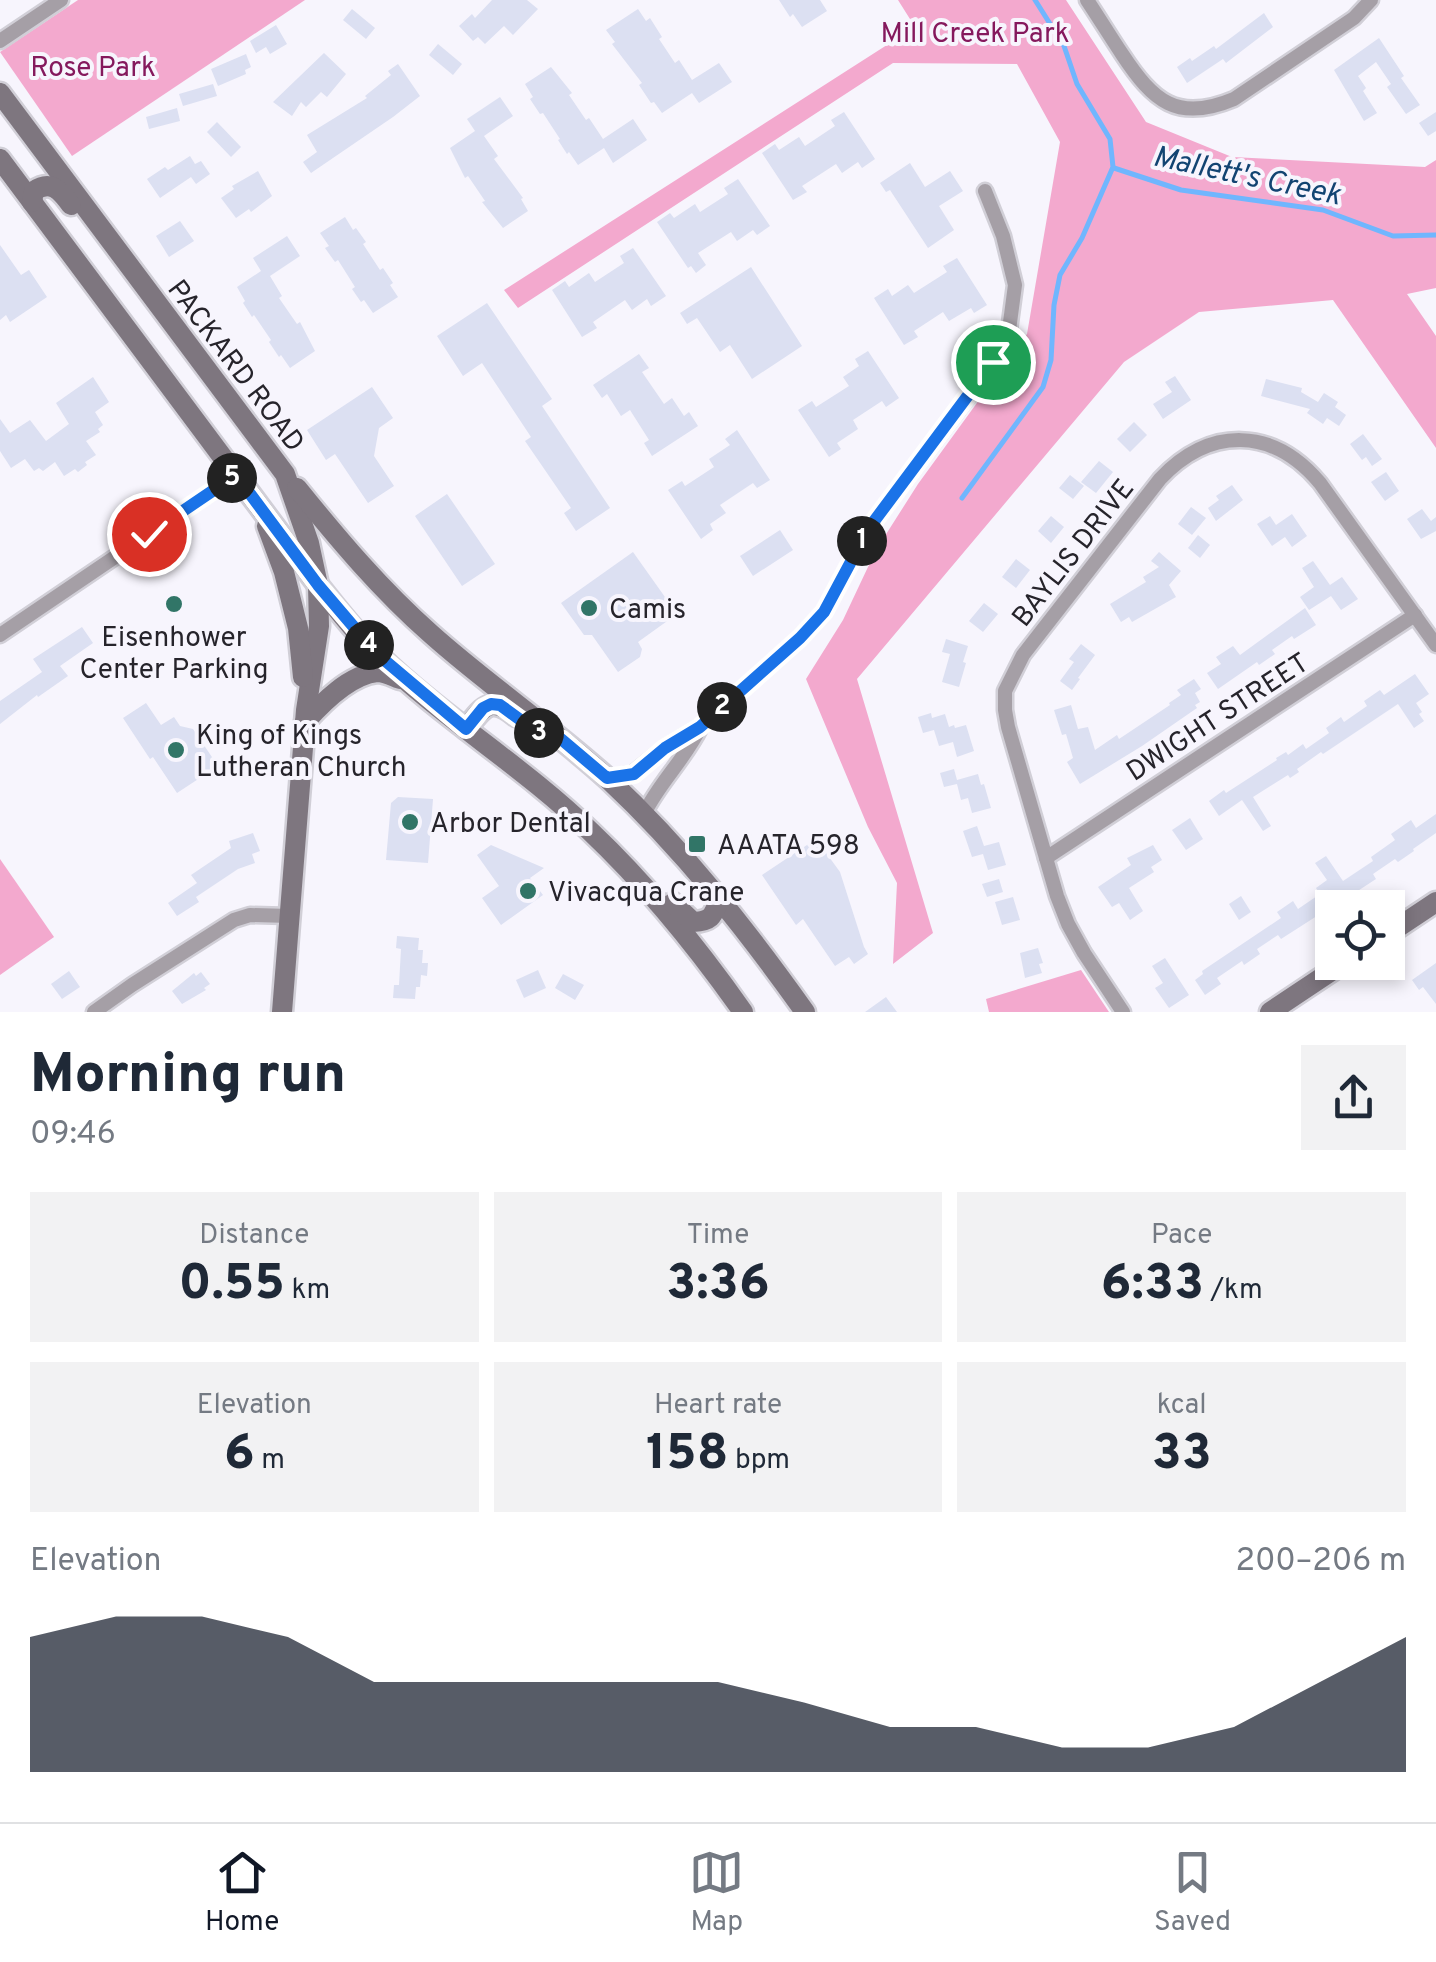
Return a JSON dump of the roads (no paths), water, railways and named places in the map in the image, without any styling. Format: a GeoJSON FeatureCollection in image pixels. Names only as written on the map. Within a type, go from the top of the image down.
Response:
{"type":"FeatureCollection","features":[{"type":"Feature","properties":{"kind":"main road","name":"PACKARD ROAD"},"geometry":{"type":"LineString","coordinates":[[0,92],[285,474],[309,544],[318,585],[319,626],[306,716],[282,1012]]}},
{"type":"Feature","properties":{"kind":"main road"},"geometry":{"type":"LineString","coordinates":[[0,111],[41,147]]}},
{"type":"Feature","properties":{"kind":"main road"},"geometry":{"type":"LineString","coordinates":[[0,160],[318,585],[376,653],[589,829],[672,920],[743,1012]]}},
{"type":"Feature","properties":{"kind":"main road"},"geometry":{"type":"LineString","coordinates":[[32,202],[32,194],[38,188],[57,188],[108,254],[141,282]]}},
{"type":"Feature","properties":{"kind":"main road"},"geometry":{"type":"LineString","coordinates":[[285,474],[375,580],[431,634],[561,739],[644,814],[720,898],[805,1012]]}},
{"type":"Feature","properties":{"kind":"main road"},"geometry":{"type":"LineString","coordinates":[[259,506],[284,572],[298,628],[306,716]]}},
{"type":"Feature","properties":{"kind":"main road"},"geometry":{"type":"LineString","coordinates":[[306,716],[364,676],[384,672],[410,683]]}},
{"type":"Feature","properties":{"kind":"main road"},"geometry":{"type":"LineString","coordinates":[[466,729],[491,704],[500,705],[537,732],[561,739]]}},
{"type":"Feature","properties":{"kind":"main road"},"geometry":{"type":"LineString","coordinates":[[621,862],[648,876],[693,922],[710,918],[720,898]]}},
{"type":"Feature","properties":{"kind":"main road"},"geometry":{"type":"LineString","coordinates":[[1405,923],[1436,902]]}},
{"type":"Feature","properties":{"kind":"main road"},"geometry":{"type":"LineString","coordinates":[[1270,1012],[1318,980]]}},
{"type":"Feature","properties":{"kind":"street"},"geometry":{"type":"LineString","coordinates":[[0,40],[61,0]]}},
{"type":"Feature","properties":{"kind":"street"},"geometry":{"type":"LineString","coordinates":[[1087,0],[1139,80],[1154,96],[1176,107],[1196,109],[1214,108],[1234,99],[1354,18],[1371,0]]}},
{"type":"Feature","properties":{"kind":"street"},"geometry":{"type":"LineString","coordinates":[[607,778],[634,774],[665,748],[700,727],[800,638],[824,612],[869,528],[993,362],[1008,330],[1015,285],[1003,236],[985,190]]}},
{"type":"Feature","properties":{"kind":"street","name":"BAYLIS DRIVE"},"geometry":{"type":"LineString","coordinates":[[1123,1012],[1068,924],[1057,896],[1008,727],[1005,691],[1023,656],[1176,462],[1194,450],[1234,439],[1281,450],[1307,467],[1436,645]]}},
{"type":"Feature","properties":{"kind":"street"},"geometry":{"type":"LineString","coordinates":[[0,635],[236,475]]}},
{"type":"Feature","properties":{"kind":"street","name":"DWIGHT STREET"},"geometry":{"type":"LineString","coordinates":[[1046,858],[1415,615]]}},
{"type":"Feature","properties":{"kind":"street"},"geometry":{"type":"LineString","coordinates":[[644,814],[700,727]]}},
{"type":"Feature","properties":{"kind":"street"},"geometry":{"type":"LineString","coordinates":[[94,1012],[234,920],[250,915],[290,916]]}},
{"type":"Feature","properties":{"kind":"waterway"},"geometry":{"type":"LineString","coordinates":[[962,498],[1043,387],[1051,360],[1060,275],[1082,238],[1113,167],[1110,139],[1077,84],[1064,46],[1035,0]]}},
{"type":"Feature","properties":{"kind":"waterway","name":"Mallett's Creek"},"geometry":{"type":"LineString","coordinates":[[1114,168],[1181,190],[1323,210],[1393,236],[1436,235]]}},
{"type":"Feature","properties":{"kind":"place","name":"Eisenhower Center Parking"},"geometry":{"type":"Point","coordinates":[174,604]}},
{"type":"Feature","properties":{"kind":"place","name":"Camis"},"geometry":{"type":"Point","coordinates":[589,608]}},
{"type":"Feature","properties":{"kind":"place","name":"King of Kings Lutheran Church"},"geometry":{"type":"Point","coordinates":[176,750]}},
{"type":"Feature","properties":{"kind":"place","name":"Arbor Dental"},"geometry":{"type":"Point","coordinates":[410,822]}},
{"type":"Feature","properties":{"kind":"place","name":"AAATA 598"},"geometry":{"type":"Point","coordinates":[697,844]}},
{"type":"Feature","properties":{"kind":"place","name":"Vivacqua Crane"},"geometry":{"type":"Point","coordinates":[528,891]}},
{"type":"Feature","properties":{"kind":"park label","name":"Mill Creek Park"},"geometry":{"type":"Point","coordinates":[975,32]}},
{"type":"Feature","properties":{"kind":"park label","name":"Rose Park"},"geometry":{"type":"Point","coordinates":[93,66]}}]}
